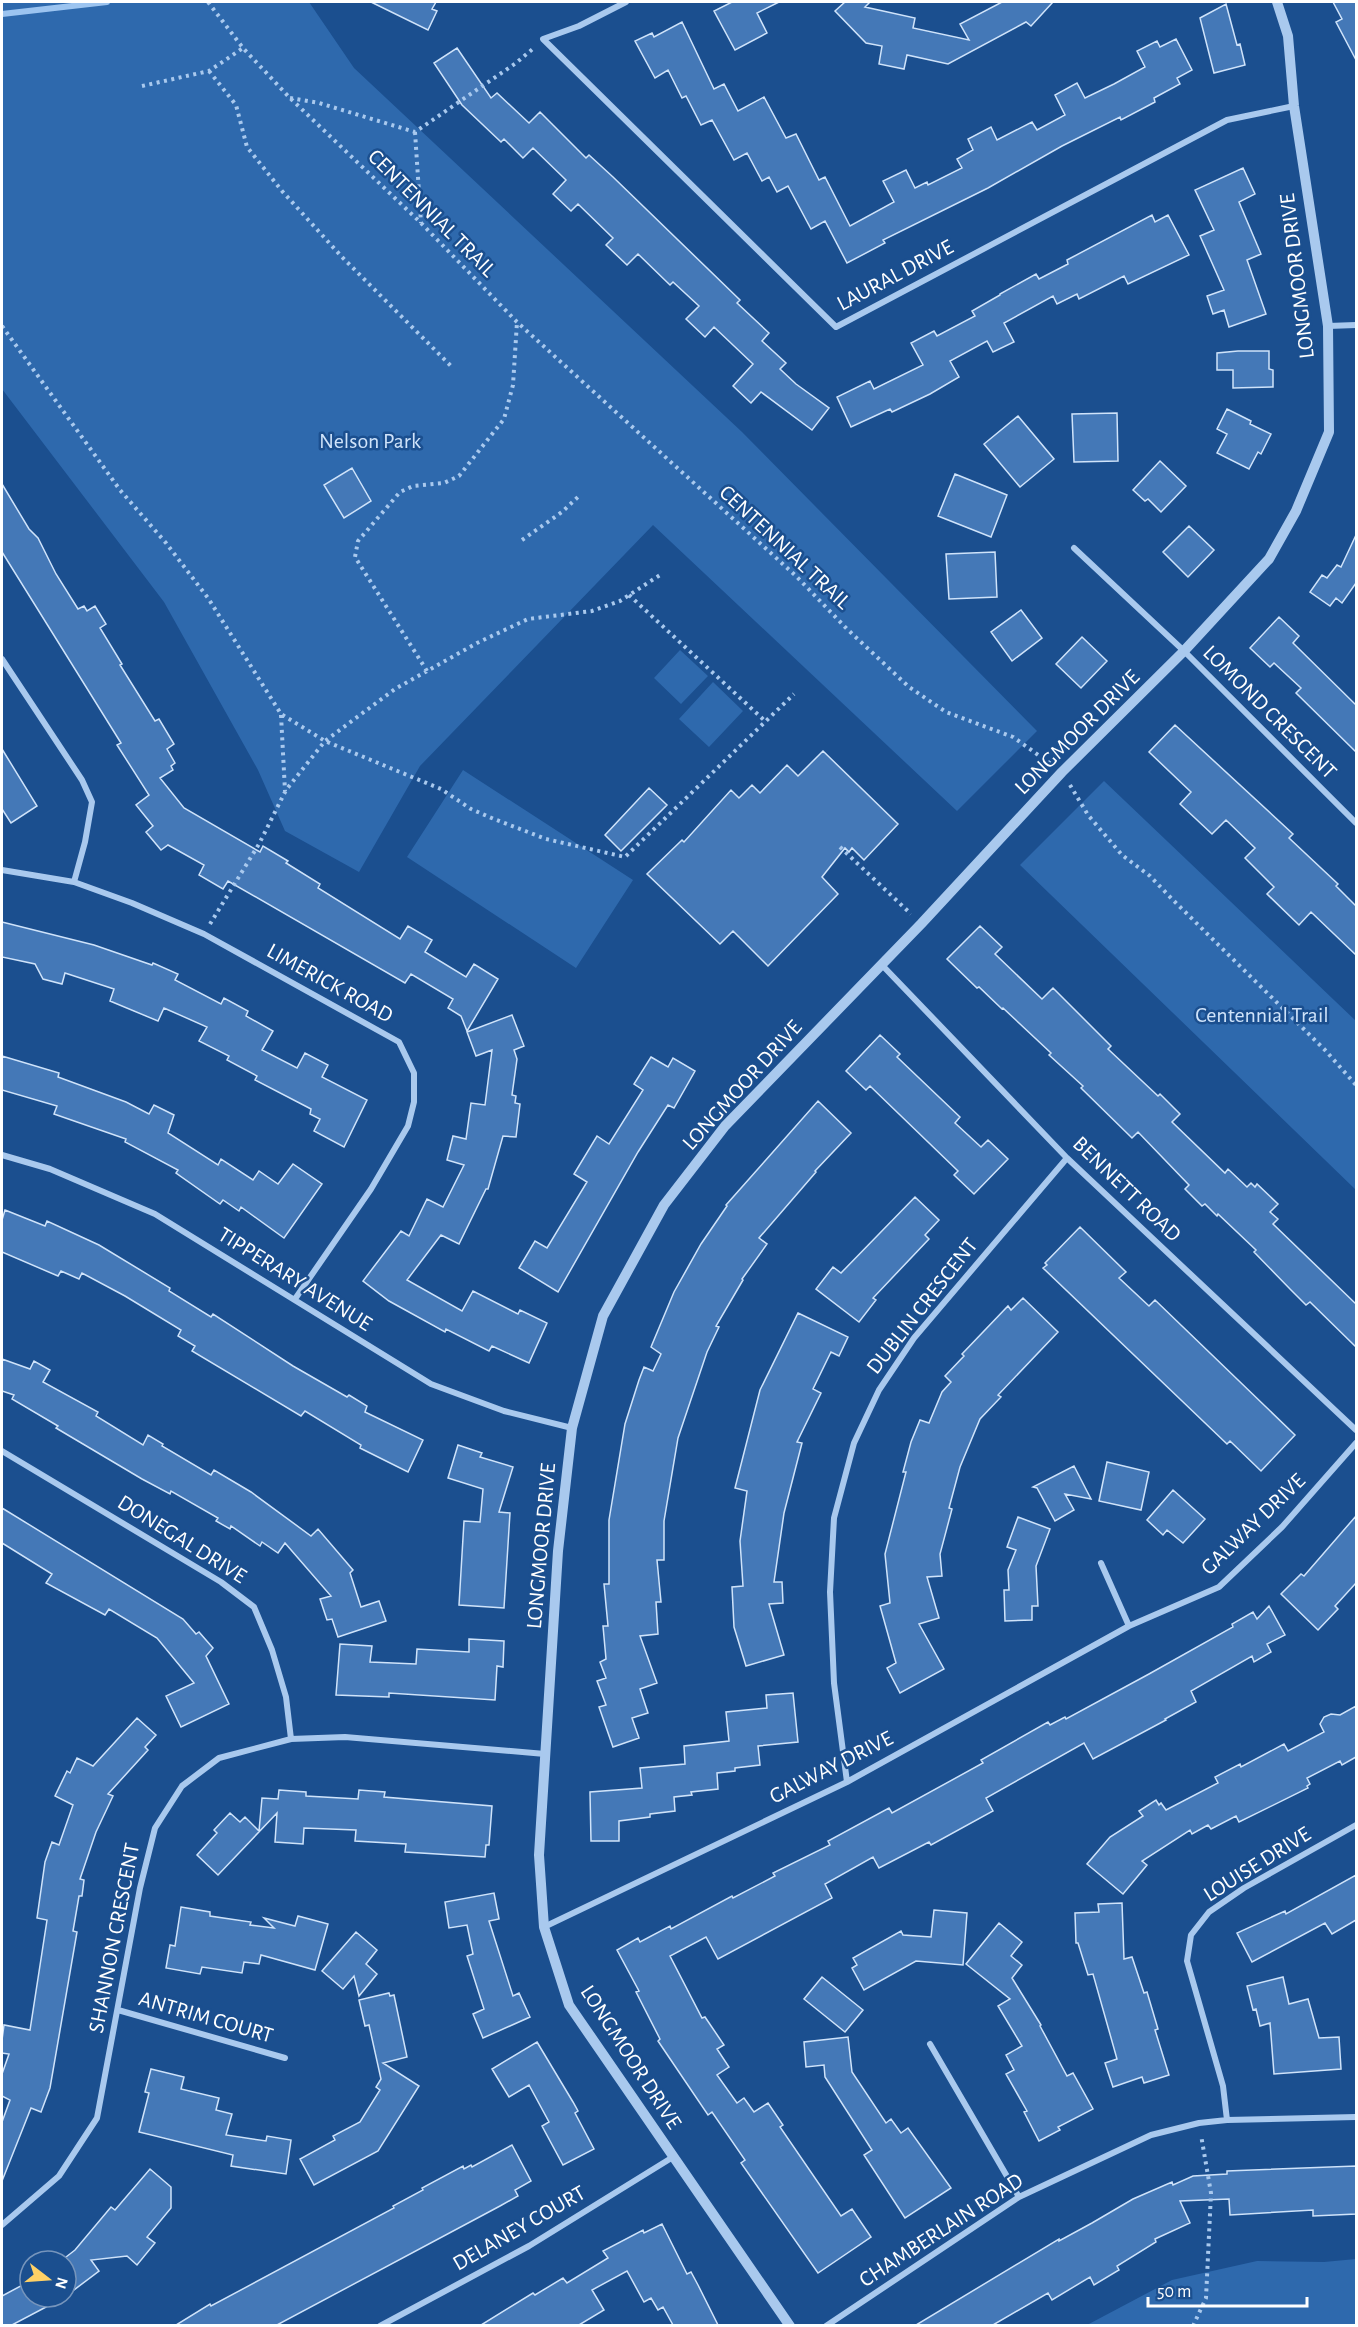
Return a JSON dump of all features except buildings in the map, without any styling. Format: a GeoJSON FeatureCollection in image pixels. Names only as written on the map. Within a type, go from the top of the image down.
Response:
{"type":"FeatureCollection","features":[{"type":"Feature","properties":{"kind":"street"},"geometry":{"type":"LineString","coordinates":[[543,39],[579,26],[626,2]]}},
{"type":"Feature","properties":{"kind":"street","name":"LONGMOOR DRIVE"},"geometry":{"type":"LineString","coordinates":[[790,2325],[569,2006],[544,1927],[538,1855],[558,1551],[572,1428],[603,1316],[664,1205],[725,1126],[921,924],[1062,772],[1184,651],[1269,559],[1296,511],[1329,432],[1328,326],[1294,106],[1288,36],[1277,2]]}},
{"type":"Feature","properties":{"kind":"street","name":"LAURAL DRIVE"},"geometry":{"type":"LineString","coordinates":[[543,39],[836,327],[1227,120],[1294,106]]}},
{"type":"Feature","properties":{"kind":"street"},"geometry":{"type":"LineString","coordinates":[[1328,326],[1356,325]]}},
{"type":"Feature","properties":{"kind":"street","name":"LOMOND CRESCENT"},"geometry":{"type":"LineString","coordinates":[[1074,548],[1184,651],[1356,823]]}},
{"type":"Feature","properties":{"kind":"street"},"geometry":{"type":"LineString","coordinates":[[2,658],[82,780],[92,802],[85,842],[74,882]]}},
{"type":"Feature","properties":{"kind":"street","name":"LIMERICK ROAD"},"geometry":{"type":"LineString","coordinates":[[2,870],[74,882],[132,903],[204,934],[399,1042],[414,1073],[414,1102],[408,1126],[371,1189],[295,1299]]}},
{"type":"Feature","properties":{"kind":"street","name":"BENNETT ROAD"},"geometry":{"type":"LineString","coordinates":[[881,964],[1067,1158],[1356,1430]]}},
{"type":"Feature","properties":{"kind":"street","name":"TIPPERARY AVENUE"},"geometry":{"type":"LineString","coordinates":[[2,1155],[50,1169],[155,1214],[431,1384],[504,1411],[572,1428]]}},
{"type":"Feature","properties":{"kind":"street","name":"DUBLIN CRESCENT"},"geometry":{"type":"LineString","coordinates":[[847,1782],[834,1683],[830,1592],[834,1518],[854,1443],[879,1390],[914,1338],[1067,1158]]}},
{"type":"Feature","properties":{"kind":"street","name":"GALWAY DRIVE"},"geometry":{"type":"LineString","coordinates":[[544,1927],[847,1782],[1129,1626],[1219,1587],[1282,1527],[1356,1443]]}},
{"type":"Feature","properties":{"kind":"street","name":"DONEGAL DRIVE"},"geometry":{"type":"LineString","coordinates":[[2,1451],[221,1582],[254,1607],[272,1650],[286,1697],[291,1739]]}},
{"type":"Feature","properties":{"kind":"street"},"geometry":{"type":"LineString","coordinates":[[1101,1563],[1129,1626]]}},
{"type":"Feature","properties":{"kind":"street","name":"SHANNON CRESCENT"},"geometry":{"type":"LineString","coordinates":[[2,2225],[59,2176],[97,2118],[140,1888],[155,1828],[182,1786],[219,1758],[291,1739],[345,1737],[545,1754]]}},
{"type":"Feature","properties":{"kind":"street","name":"LOUISE DRIVE"},"geometry":{"type":"LineString","coordinates":[[1227,2120],[1223,2086],[1187,1961],[1191,1935],[1209,1912],[1244,1888],[1356,1825]]}},
{"type":"Feature","properties":{"kind":"street","name":"ANTRIM COURT"},"geometry":{"type":"LineString","coordinates":[[118,2010],[285,2058]]}},
{"type":"Feature","properties":{"kind":"street"},"geometry":{"type":"LineString","coordinates":[[930,2044],[1019,2197]]}},
{"type":"Feature","properties":{"kind":"street","name":"CHAMBERLAIN ROAD"},"geometry":{"type":"LineString","coordinates":[[826,2325],[1019,2197],[1151,2135],[1199,2123],[1227,2120],[1356,2117]]}},
{"type":"Feature","properties":{"kind":"street","name":"DELANEY COURT"},"geometry":{"type":"LineString","coordinates":[[380,2325],[529,2246],[673,2157]]}},
{"type":"Feature","properties":{"kind":"path","name":"CENTENNIAL TRAIL"},"geometry":{"type":"LineString","coordinates":[[208,2],[243,48],[289,97],[421,223],[517,322],[796,576],[847,629],[909,687],[946,712],[1013,737],[1062,772],[1088,815],[1122,855],[1150,876],[1325,1050],[1356,1085]]}},
{"type":"Feature","properties":{"kind":"path"},"geometry":{"type":"LineString","coordinates":[[415,132],[516,63],[543,39]]}},
{"type":"Feature","properties":{"kind":"path"},"geometry":{"type":"LineString","coordinates":[[142,86],[209,71],[243,48]]}},
{"type":"Feature","properties":{"kind":"path"},"geometry":{"type":"LineString","coordinates":[[209,71],[236,105],[247,147],[282,191],[342,257],[452,368]]}},
{"type":"Feature","properties":{"kind":"path"},"geometry":{"type":"LineString","coordinates":[[289,97],[319,103],[415,132]]}},
{"type":"Feature","properties":{"kind":"path"},"geometry":{"type":"LineString","coordinates":[[415,132],[421,223]]}},
{"type":"Feature","properties":{"kind":"path"},"geometry":{"type":"LineString","coordinates":[[427,671],[355,557],[358,541],[400,492],[413,486],[444,483],[459,476],[504,419],[513,385],[517,322]]}},
{"type":"Feature","properties":{"kind":"path"},"geometry":{"type":"LineString","coordinates":[[2,327],[120,490],[166,543],[208,598],[281,714],[325,741],[441,789],[471,809],[535,835],[625,856],[794,694]]}},
{"type":"Feature","properties":{"kind":"path"},"geometry":{"type":"LineString","coordinates":[[522,540],[562,512],[580,495]]}},
{"type":"Feature","properties":{"kind":"path"},"geometry":{"type":"LineString","coordinates":[[204,934],[259,844],[285,792],[325,741],[395,689],[477,643],[528,619],[592,611],[620,601],[660,575]]}},
{"type":"Feature","properties":{"kind":"path"},"geometry":{"type":"LineString","coordinates":[[629,595],[765,721]]}},
{"type":"Feature","properties":{"kind":"path"},"geometry":{"type":"LineString","coordinates":[[281,714],[285,792]]}},
{"type":"Feature","properties":{"kind":"path"},"geometry":{"type":"LineString","coordinates":[[840,847],[921,924]]}},
{"type":"Feature","properties":{"kind":"path"},"geometry":{"type":"LineString","coordinates":[[1193,2325],[1206,2298],[1211,2193],[1199,2123]]}},
{"type":"Feature","properties":{"kind":"green space","name":"Nelson Park"},"geometry":{"type":"Polygon","coordinates":[[[2,2],[309,2],[354,68],[742,432],[1037,731],[957,811],[653,525],[420,766],[359,872],[285,831],[258,770],[164,602],[2,389],[2,2]]]}},
{"type":"Feature","properties":{"kind":"green space"},"geometry":{"type":"Polygon","coordinates":[[[680,650],[708,676],[681,704],[654,678],[680,650]]]}},
{"type":"Feature","properties":{"kind":"green space"},"geometry":{"type":"Polygon","coordinates":[[[713,682],[743,711],[709,747],[679,719],[713,682]]]}},
{"type":"Feature","properties":{"kind":"green space"},"geometry":{"type":"Polygon","coordinates":[[[463,770],[633,880],[576,968],[407,857],[463,770]]]}},
{"type":"Feature","properties":{"kind":"green space","name":"Centennial Trail"},"geometry":{"type":"Polygon","coordinates":[[[1104,781],[1356,1021],[1356,1190],[1020,865],[1104,781]]]}},
{"type":"Feature","properties":{"kind":"green space"},"geometry":{"type":"Polygon","coordinates":[[[1356,2259],[1356,2325],[1087,2325],[1172,2280],[1257,2261],[1324,2262],[1356,2259]]]}},
{"type":"Feature","properties":{"kind":"waterway"},"geometry":{"type":"LineString","coordinates":[[2,14],[107,2]]}}]}
